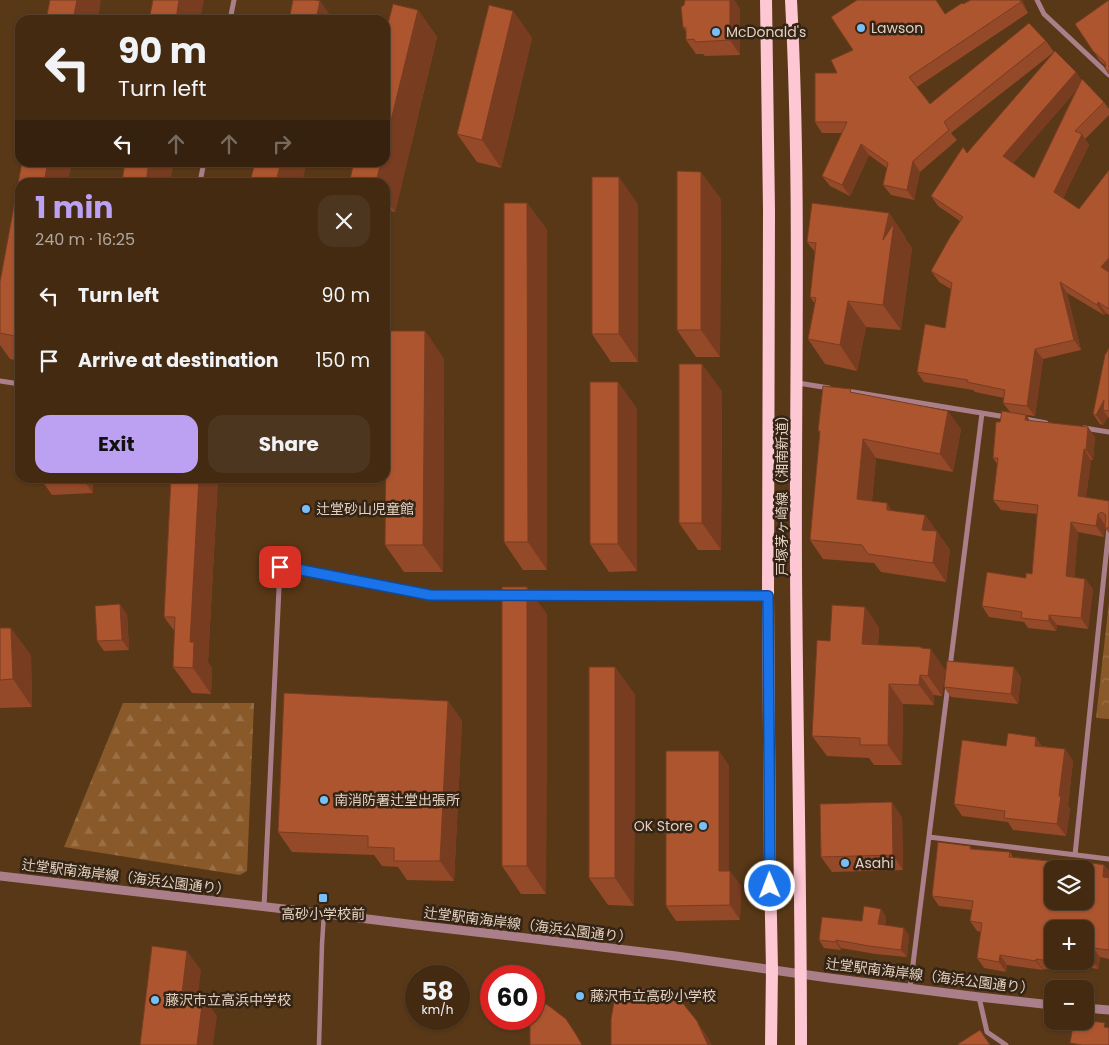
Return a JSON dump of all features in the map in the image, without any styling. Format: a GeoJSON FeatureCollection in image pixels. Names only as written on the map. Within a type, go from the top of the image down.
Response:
{"type":"FeatureCollection","features":[{"type":"Feature","properties":{"kind":"main road","name":"戸塚茅ヶ崎線（湘南新道）"},"geometry":{"type":"LineString","coordinates":[[766,0],[769,210],[768,596],[772,970],[771,1045]]}},
{"type":"Feature","properties":{"kind":"main road","name":"戸塚茅ヶ崎線（湘南新道）"},"geometry":{"type":"LineString","coordinates":[[791,0],[794,69],[797,383],[796,567],[801,1045]]}},
{"type":"Feature","properties":{"kind":"street"},"geometry":{"type":"LineString","coordinates":[[231,15],[234,0]]}},
{"type":"Feature","properties":{"kind":"street"},"geometry":{"type":"LineString","coordinates":[[1037,0],[1044,14],[1109,75]]}},
{"type":"Feature","properties":{"kind":"street"},"geometry":{"type":"LineString","coordinates":[[0,381],[15,383]]}},
{"type":"Feature","properties":{"kind":"street"},"geometry":{"type":"LineString","coordinates":[[797,383],[832,388]]}},
{"type":"Feature","properties":{"kind":"street"},"geometry":{"type":"LineString","coordinates":[[842,390],[1011,418]]}},
{"type":"Feature","properties":{"kind":"street"},"geometry":{"type":"LineString","coordinates":[[950,670],[982,413]]}},
{"type":"Feature","properties":{"kind":"street"},"geometry":{"type":"LineString","coordinates":[[1021,419],[1050,423]]}},
{"type":"Feature","properties":{"kind":"street"},"geometry":{"type":"LineString","coordinates":[[1080,427],[1109,432]]}},
{"type":"Feature","properties":{"kind":"street"},"geometry":{"type":"LineString","coordinates":[[1075,855],[1106,588],[1109,527]]}},
{"type":"Feature","properties":{"kind":"street"},"geometry":{"type":"LineString","coordinates":[[264,906],[280,567],[430,595],[512,596]]}},
{"type":"Feature","properties":{"kind":"street"},"geometry":{"type":"LineString","coordinates":[[522,596],[768,596]]}},
{"type":"Feature","properties":{"kind":"street"},"geometry":{"type":"LineString","coordinates":[[910,988],[949,679]]}},
{"type":"Feature","properties":{"kind":"street"},"geometry":{"type":"LineString","coordinates":[[929,837],[1109,859]]}},
{"type":"Feature","properties":{"kind":"street","name":"辻堂駅南海岸線（海浜公園通り）"},"geometry":{"type":"LineString","coordinates":[[0,876],[676,956],[801,975],[1044,1003]]}},
{"type":"Feature","properties":{"kind":"street"},"geometry":{"type":"LineString","coordinates":[[319,1045],[324,914]]}},
{"type":"Feature","properties":{"kind":"street"},"geometry":{"type":"LineString","coordinates":[[979,997],[987,1032],[1006,1045]]}},
{"type":"Feature","properties":{"kind":"street"},"geometry":{"type":"LineString","coordinates":[[1094,1009],[1109,1010]]}},
{"type":"Feature","properties":{"kind":"green space"},"geometry":{"type":"Polygon","coordinates":[[[1109,602],[1109,719],[1096,718],[1109,602]]]}},
{"type":"Feature","properties":{"kind":"green space"},"geometry":{"type":"Polygon","coordinates":[[[123,703],[254,703],[247,871],[240,875],[64,847],[123,703]]]}},
{"type":"Feature","properties":{"kind":"building"},"geometry":{"type":"Polygon","coordinates":[[[50,0],[77,0],[74,15],[47,15],[50,0]]]}},
{"type":"Feature","properties":{"kind":"building"},"geometry":{"type":"Polygon","coordinates":[[[153,0],[179,0],[177,15],[150,15],[153,0]]]}},
{"type":"Feature","properties":{"kind":"building"},"geometry":{"type":"Polygon","coordinates":[[[293,0],[320,1],[317,15],[290,15],[293,0]]]}},
{"type":"Feature","properties":{"kind":"building"},"geometry":{"type":"Polygon","coordinates":[[[685,0],[730,0],[730,40],[695,42],[694,39],[686,40],[686,28],[683,27],[681,7],[684,5],[685,0]]]}},
{"type":"Feature","properties":{"kind":"building"},"geometry":{"type":"Polygon","coordinates":[[[857,0],[936,0],[945,14],[962,3],[971,0],[1020,0],[1021,2],[909,77],[930,104],[1029,23],[1046,41],[944,122],[949,130],[913,161],[907,190],[883,185],[888,163],[861,144],[842,185],[822,176],[847,122],[815,122],[815,73],[837,73],[831,60],[853,50],[831,17],[857,0]]]}},
{"type":"Feature","properties":{"kind":"building"},"geometry":{"type":"Polygon","coordinates":[[[1109,0],[1109,74],[1105,68],[1105,62],[1093,51],[1075,24],[1109,0]]]}},
{"type":"Feature","properties":{"kind":"building"},"geometry":{"type":"Polygon","coordinates":[[[393,4],[418,10],[390,125],[390,16],[393,4]]]}},
{"type":"Feature","properties":{"kind":"building"},"geometry":{"type":"Polygon","coordinates":[[[489,5],[513,11],[482,140],[457,134],[489,5]]]}},
{"type":"Feature","properties":{"kind":"building"},"geometry":{"type":"Polygon","coordinates":[[[1055,51],[1076,72],[1003,156],[1034,178],[1082,79],[1104,102],[1075,131],[1082,134],[1054,192],[1079,209],[1109,170],[1109,258],[1101,267],[1109,272],[1109,309],[1098,302],[1097,305],[1060,282],[1074,340],[1035,349],[1027,406],[1003,403],[1005,390],[967,382],[968,380],[917,372],[925,324],[945,328],[952,283],[931,271],[963,217],[931,196],[963,147],[967,153],[1055,51]]]}},
{"type":"Feature","properties":{"kind":"building"},"geometry":{"type":"Polygon","coordinates":[[[21,167],[47,167],[45,178],[19,178],[21,167]]]}},
{"type":"Feature","properties":{"kind":"building"},"geometry":{"type":"Polygon","coordinates":[[[124,167],[148,167],[147,178],[123,178],[124,167]]]}},
{"type":"Feature","properties":{"kind":"building"},"geometry":{"type":"Polygon","coordinates":[[[254,167],[280,167],[277,178],[251,178],[254,167]]]}},
{"type":"Feature","properties":{"kind":"building"},"geometry":{"type":"Polygon","coordinates":[[[353,167],[380,167],[377,178],[350,178],[353,167]]]}},
{"type":"Feature","properties":{"kind":"building"},"geometry":{"type":"Polygon","coordinates":[[[677,171],[701,172],[701,330],[677,330],[677,171]]]}},
{"type":"Feature","properties":{"kind":"building"},"geometry":{"type":"Polygon","coordinates":[[[592,177],[619,177],[619,334],[592,334],[592,177]]]}},
{"type":"Feature","properties":{"kind":"building"},"geometry":{"type":"Polygon","coordinates":[[[15,200],[15,336],[0,333],[0,282],[15,200]]]}},
{"type":"Feature","properties":{"kind":"building"},"geometry":{"type":"Polygon","coordinates":[[[504,203],[527,203],[528,542],[504,542],[504,203]]]}},
{"type":"Feature","properties":{"kind":"building"},"geometry":{"type":"Polygon","coordinates":[[[812,203],[889,213],[883,240],[894,223],[883,305],[848,301],[840,345],[808,339],[816,298],[810,297],[816,243],[807,242],[812,203]]]}},
{"type":"Feature","properties":{"kind":"building"},"geometry":{"type":"Polygon","coordinates":[[[390,331],[425,331],[423,545],[385,545],[386,483],[390,483],[390,331]]]}},
{"type":"Feature","properties":{"kind":"building"},"geometry":{"type":"Polygon","coordinates":[[[1109,348],[1109,411],[1103,410],[1104,400],[1096,415],[1093,414],[1105,355],[1109,348]]]}},
{"type":"Feature","properties":{"kind":"building"},"geometry":{"type":"Polygon","coordinates":[[[679,364],[702,364],[702,523],[679,523],[679,364]]]}},
{"type":"Feature","properties":{"kind":"building"},"geometry":{"type":"Polygon","coordinates":[[[590,382],[618,382],[618,544],[590,544],[590,382]]]}},
{"type":"Feature","properties":{"kind":"building"},"geometry":{"type":"Polygon","coordinates":[[[823,386],[851,389],[850,392],[948,411],[940,454],[863,439],[857,499],[887,503],[887,510],[925,515],[922,530],[937,531],[933,563],[868,554],[862,545],[810,540],[823,386]]]}},
{"type":"Feature","properties":{"kind":"building"},"geometry":{"type":"Polygon","coordinates":[[[1002,411],[1026,415],[1025,420],[1088,427],[1078,496],[1109,501],[1109,528],[1105,528],[1106,515],[1102,512],[1098,514],[1096,526],[1071,522],[1066,576],[1085,579],[1081,618],[1049,615],[1049,621],[1021,618],[1022,612],[982,606],[987,572],[1026,578],[1026,573],[1032,574],[1038,505],[993,500],[998,458],[993,458],[996,422],[1000,422],[1002,411]]]}},
{"type":"Feature","properties":{"kind":"building"},"geometry":{"type":"Polygon","coordinates":[[[171,483],[199,483],[190,642],[194,642],[193,668],[173,667],[175,617],[164,617],[171,483]]]}},
{"type":"Feature","properties":{"kind":"building"},"geometry":{"type":"Polygon","coordinates":[[[502,587],[527,587],[527,866],[502,866],[502,587]]]}},
{"type":"Feature","properties":{"kind":"building"},"geometry":{"type":"Polygon","coordinates":[[[120,604],[122,640],[97,641],[95,606],[120,604]]]}},
{"type":"Feature","properties":{"kind":"building"},"geometry":{"type":"Polygon","coordinates":[[[832,605],[865,607],[862,644],[931,649],[928,676],[920,675],[919,685],[889,684],[888,745],[860,745],[860,738],[812,736],[817,640],[830,641],[832,605]]]}},
{"type":"Feature","properties":{"kind":"building"},"geometry":{"type":"Polygon","coordinates":[[[0,628],[11,628],[13,679],[0,680],[0,628]]]}},
{"type":"Feature","properties":{"kind":"building"},"geometry":{"type":"Polygon","coordinates":[[[947,661],[1014,667],[1011,694],[944,687],[947,661]]]}},
{"type":"Feature","properties":{"kind":"building"},"geometry":{"type":"Polygon","coordinates":[[[589,667],[615,667],[615,878],[589,878],[589,667]]]}},
{"type":"Feature","properties":{"kind":"building"},"geometry":{"type":"Polygon","coordinates":[[[284,693],[448,701],[440,861],[394,861],[394,848],[368,847],[368,836],[278,832],[284,693]]]}},
{"type":"Feature","properties":{"kind":"building"},"geometry":{"type":"Polygon","coordinates":[[[1008,733],[1036,737],[1035,746],[1065,749],[1057,824],[1004,818],[1005,811],[954,804],[962,740],[1006,746],[1008,733]]]}},
{"type":"Feature","properties":{"kind":"building","name":"OK Store"},"geometry":{"type":"Polygon","coordinates":[[[666,751],[719,751],[719,871],[730,871],[730,905],[666,906],[666,751]]]}},
{"type":"Feature","properties":{"kind":"building"},"geometry":{"type":"Polygon","coordinates":[[[892,802],[893,855],[821,857],[820,804],[892,802]]]}},
{"type":"Feature","properties":{"kind":"building"},"geometry":{"type":"Polygon","coordinates":[[[938,842],[970,846],[970,849],[1010,852],[1009,857],[1044,861],[1044,910],[1094,910],[1094,863],[1104,865],[1103,877],[1109,878],[1109,950],[1094,948],[1094,920],[1044,920],[1044,960],[1036,959],[1036,961],[1000,955],[999,962],[977,958],[982,923],[970,921],[973,901],[932,896],[938,842]]]}},
{"type":"Feature","properties":{"kind":"building"},"geometry":{"type":"Polygon","coordinates":[[[864,906],[881,909],[878,924],[904,928],[901,950],[836,940],[836,942],[819,940],[822,917],[862,921],[864,906]]]}},
{"type":"Feature","properties":{"kind":"building"},"geometry":{"type":"Polygon","coordinates":[[[152,946],[187,951],[182,994],[203,997],[197,1045],[140,1045],[152,946]]]}},
{"type":"Feature","properties":{"kind":"building"},"geometry":{"type":"Polygon","coordinates":[[[649,988],[667,992],[681,1001],[697,1021],[708,1045],[611,1045],[611,1019],[614,1002],[633,990],[649,988]]]}},
{"type":"Feature","properties":{"kind":"building"},"geometry":{"type":"Polygon","coordinates":[[[545,1004],[566,1019],[582,1045],[530,1045],[530,1030],[545,1030],[545,1004]]]}},
{"type":"Feature","properties":{"kind":"building"},"geometry":{"type":"Polygon","coordinates":[[[1094,1021],[1105,1023],[1104,1027],[1109,1028],[1109,1045],[1070,1043],[1072,1030],[1094,1030],[1094,1021]]]}},
{"type":"Feature","properties":{"kind":"building"},"geometry":{"type":"Polygon","coordinates":[[[980,1030],[990,1045],[958,1044],[980,1030]]]}},
{"type":"Feature","properties":{"kind":"place","name":"Lawson"},"geometry":{"type":"Point","coordinates":[861,28]}},
{"type":"Feature","properties":{"kind":"place","name":"McDonald's"},"geometry":{"type":"Point","coordinates":[716,32]}},
{"type":"Feature","properties":{"kind":"place","name":"辻堂砂山児童館"},"geometry":{"type":"Point","coordinates":[306,509]}},
{"type":"Feature","properties":{"kind":"place","name":"南消防署辻堂出張所"},"geometry":{"type":"Point","coordinates":[324,800]}},
{"type":"Feature","properties":{"kind":"place","name":"OK Store"},"geometry":{"type":"Point","coordinates":[703,826]}},
{"type":"Feature","properties":{"kind":"place","name":"Asahi"},"geometry":{"type":"Point","coordinates":[845,863]}},
{"type":"Feature","properties":{"kind":"place","name":"高砂小学校前"},"geometry":{"type":"Point","coordinates":[323,898]}},
{"type":"Feature","properties":{"kind":"place","name":"藤沢市立高砂小学校"},"geometry":{"type":"Point","coordinates":[580,996]}},
{"type":"Feature","properties":{"kind":"place","name":"藤沢市立高浜中学校"},"geometry":{"type":"Point","coordinates":[155,1000]}},
{"type":"Feature","properties":{"kind":"route"},"geometry":{"type":"LineString","coordinates":[[280,567],[430,595],[768,596],[770,886]]}}]}
